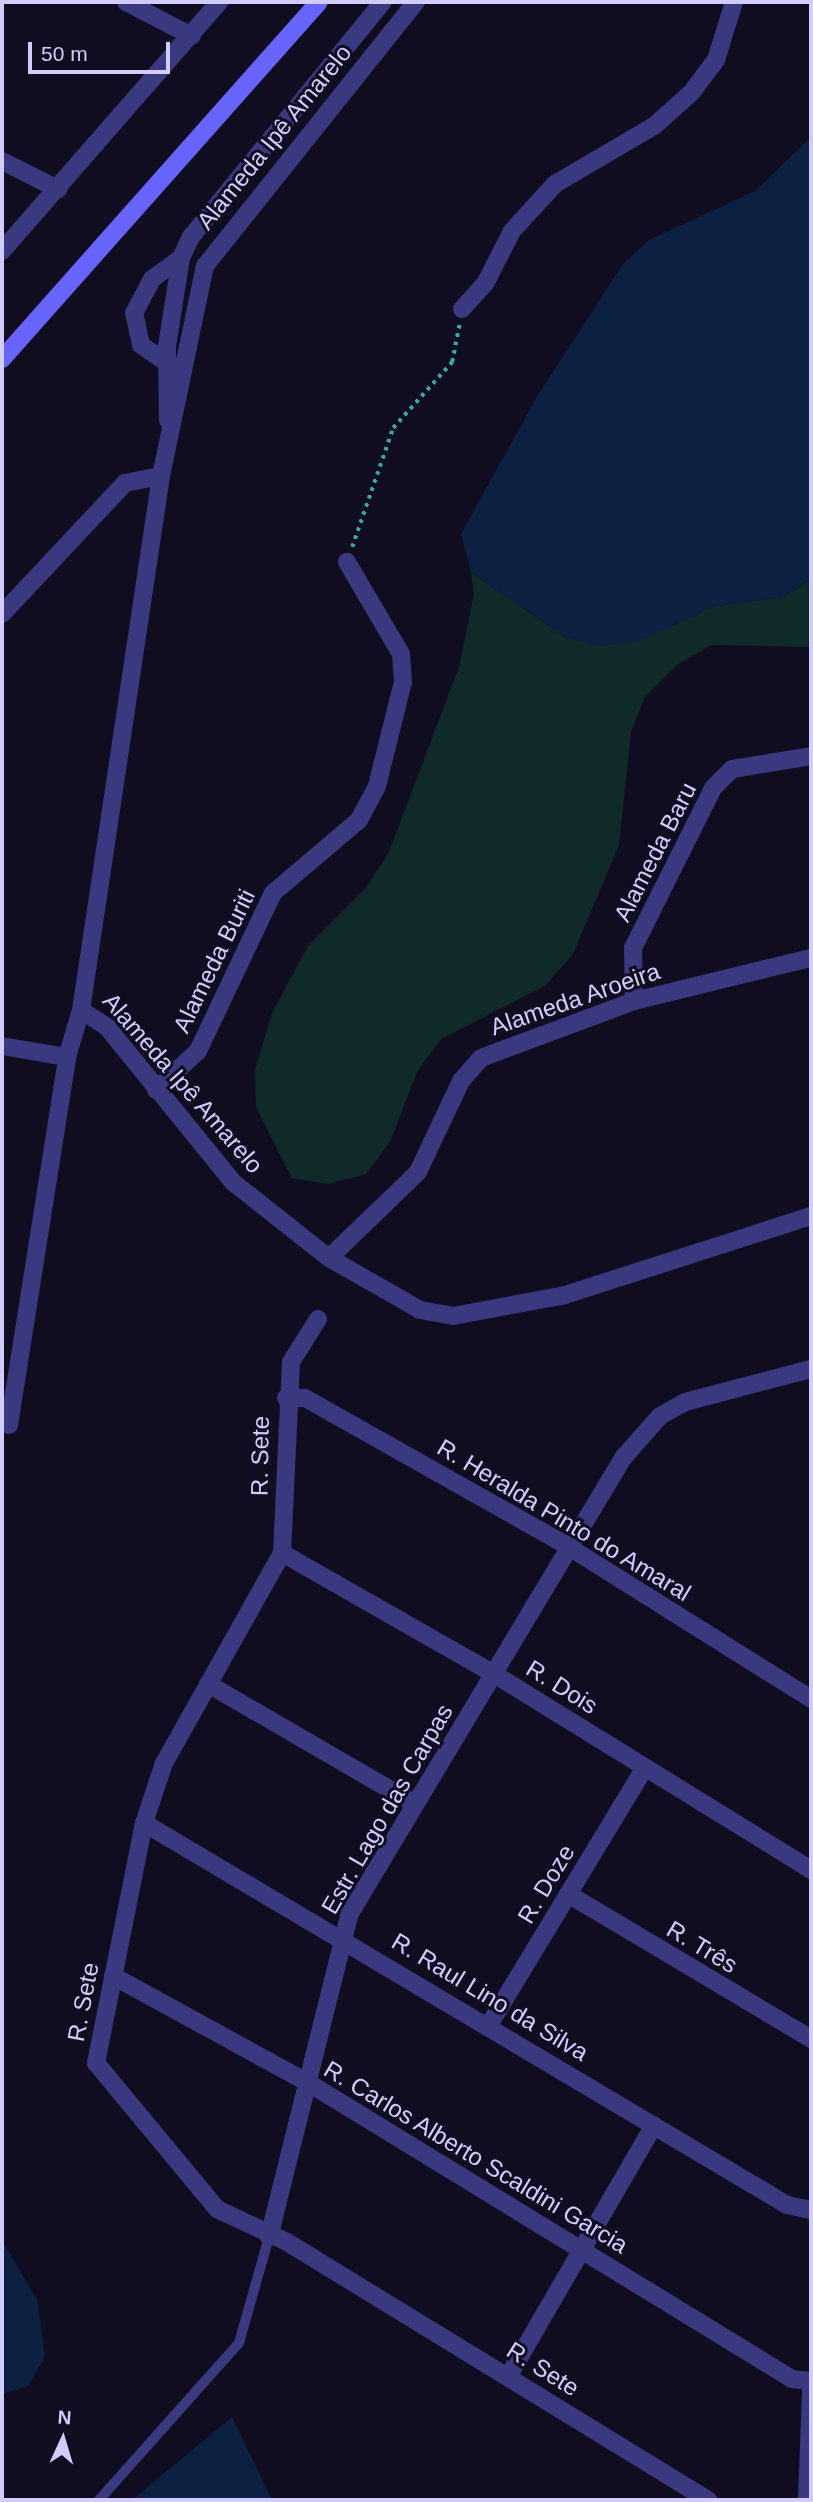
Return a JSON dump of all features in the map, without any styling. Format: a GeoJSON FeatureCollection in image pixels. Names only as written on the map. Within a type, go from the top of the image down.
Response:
{"type":"FeatureCollection","features":[{"type":"Feature","properties":{"kind":"main road"},"geometry":{"type":"LineString","coordinates":[[2,359],[319,2]]}},
{"type":"Feature","properties":{"kind":"street"},"geometry":{"type":"LineString","coordinates":[[126,2],[192,36]]}},
{"type":"Feature","properties":{"kind":"street"},"geometry":{"type":"LineString","coordinates":[[2,251],[219,2]]}},
{"type":"Feature","properties":{"kind":"street","name":"Alameda Ipê Amarelo"},"geometry":{"type":"LineString","coordinates":[[168,438],[167,366],[181,258],[191,237],[383,2]]}},
{"type":"Feature","properties":{"kind":"street","name":"Alameda Ipê Amarelo"},"geometry":{"type":"LineString","coordinates":[[416,2],[213,250],[188,372],[168,438],[161,476],[81,1010],[107,1027],[234,1183],[329,1258],[420,1310],[453,1316],[565,1295],[811,1216]]}},
{"type":"Feature","properties":{"kind":"street"},"geometry":{"type":"LineString","coordinates":[[462,309],[486,282],[512,232],[555,184],[654,126],[691,93],[716,60],[734,2]]}},
{"type":"Feature","properties":{"kind":"street"},"geometry":{"type":"LineString","coordinates":[[2,160],[58,189]]}},
{"type":"Feature","properties":{"kind":"street"},"geometry":{"type":"LineString","coordinates":[[181,258],[152,279],[134,313],[141,345],[167,366],[188,372]]}},
{"type":"Feature","properties":{"kind":"street"},"geometry":{"type":"LineString","coordinates":[[2,614],[125,483],[161,476]]}},
{"type":"Feature","properties":{"kind":"street","name":"Alameda Buriti"},"geometry":{"type":"LineString","coordinates":[[156,1090],[198,1051],[273,893],[359,820],[377,786],[403,682],[401,654],[346,562]]}},
{"type":"Feature","properties":{"kind":"street","name":"Alameda Baru"},"geometry":{"type":"LineString","coordinates":[[634,1001],[629,969],[634,948],[713,788],[732,769],[811,756]]}},
{"type":"Feature","properties":{"kind":"street","name":"Alameda Aroeira"},"geometry":{"type":"LineString","coordinates":[[329,1258],[418,1172],[461,1082],[481,1058],[634,1001],[811,958]]}},
{"type":"Feature","properties":{"kind":"street"},"geometry":{"type":"LineString","coordinates":[[9,1425],[67,1057],[81,1010]]}},
{"type":"Feature","properties":{"kind":"street"},"geometry":{"type":"LineString","coordinates":[[2,1046],[67,1057]]}},
{"type":"Feature","properties":{"kind":"street","name":"R. Sete"},"geometry":{"type":"LineString","coordinates":[[318,1319],[290,1362],[286,1398],[282,1553],[164,1763],[144,1823],[96,2063],[217,2209],[269,2237],[287,2242],[708,2500]]}},
{"type":"Feature","properties":{"kind":"street","name":"Estr. Lago das Carpas"},"geometry":{"type":"LineString","coordinates":[[269,2237],[342,1936],[415,1804],[569,1547],[634,1443],[660,1416],[685,1402],[811,1369]]}},
{"type":"Feature","properties":{"kind":"street","name":"R. Heralda Pinto do Amaral"},"geometry":{"type":"LineString","coordinates":[[286,1398],[305,1398],[569,1547],[811,1699]]}},
{"type":"Feature","properties":{"kind":"street","name":"R. Dois"},"geometry":{"type":"LineString","coordinates":[[282,1553],[494,1674],[811,1870]]}},
{"type":"Feature","properties":{"kind":"street"},"geometry":{"type":"LineString","coordinates":[[208,1684],[415,1804]]}},
{"type":"Feature","properties":{"kind":"street","name":"R. Doze"},"geometry":{"type":"LineString","coordinates":[[489,2025],[645,1768]]}},
{"type":"Feature","properties":{"kind":"street","name":"R. Raul Lino da Silva"},"geometry":{"type":"LineString","coordinates":[[144,1823],[342,1936],[787,2205],[811,2210]]}},
{"type":"Feature","properties":{"kind":"street","name":"R. Três"},"geometry":{"type":"LineString","coordinates":[[568,1894],[811,2039]]}},
{"type":"Feature","properties":{"kind":"street","name":"R. Carlos Alberto Scaldini Garcia"},"geometry":{"type":"LineString","coordinates":[[113,1976],[307,2082],[792,2379],[811,2381]]}},
{"type":"Feature","properties":{"kind":"street"},"geometry":{"type":"LineString","coordinates":[[508,2377],[654,2125]]}},
{"type":"Feature","properties":{"kind":"street"},"geometry":{"type":"LineString","coordinates":[[807,2500],[811,2391]]}},
{"type":"Feature","properties":{"kind":"lane","name":"Estr. Lago das Carpas"},"geometry":{"type":"LineString","coordinates":[[99,2500],[239,2343],[269,2237]]}},
{"type":"Feature","properties":{"kind":"path"},"geometry":{"type":"LineString","coordinates":[[346,562],[393,428],[452,362],[462,309]]}},
{"type":"Feature","properties":{"kind":"green space"},"geometry":{"type":"Polygon","coordinates":[[[471,572],[565,637],[601,646],[674,625],[711,607],[784,597],[811,579],[811,647],[711,645],[677,665],[645,697],[631,732],[619,845],[573,954],[545,986],[441,1039],[417,1072],[390,1142],[366,1174],[328,1184],[292,1178],[256,1107],[255,1070],[272,1013],[308,946],[365,889],[389,852],[459,667],[474,594],[471,572]]]}},
{"type":"Feature","properties":{"kind":"water"},"geometry":{"type":"Polygon","coordinates":[[[811,137],[811,579],[784,597],[711,607],[640,641],[601,646],[565,637],[471,572],[461,534],[538,395],[623,264],[649,240],[755,191],[811,137]]]}},
{"type":"Feature","properties":{"kind":"water"},"geometry":{"type":"Polygon","coordinates":[[[2,2240],[37,2300],[45,2357],[28,2386],[2,2394],[2,2240]]]}},
{"type":"Feature","properties":{"kind":"water"},"geometry":{"type":"Polygon","coordinates":[[[232,2417],[272,2500],[132,2500],[232,2417]]]}}]}
